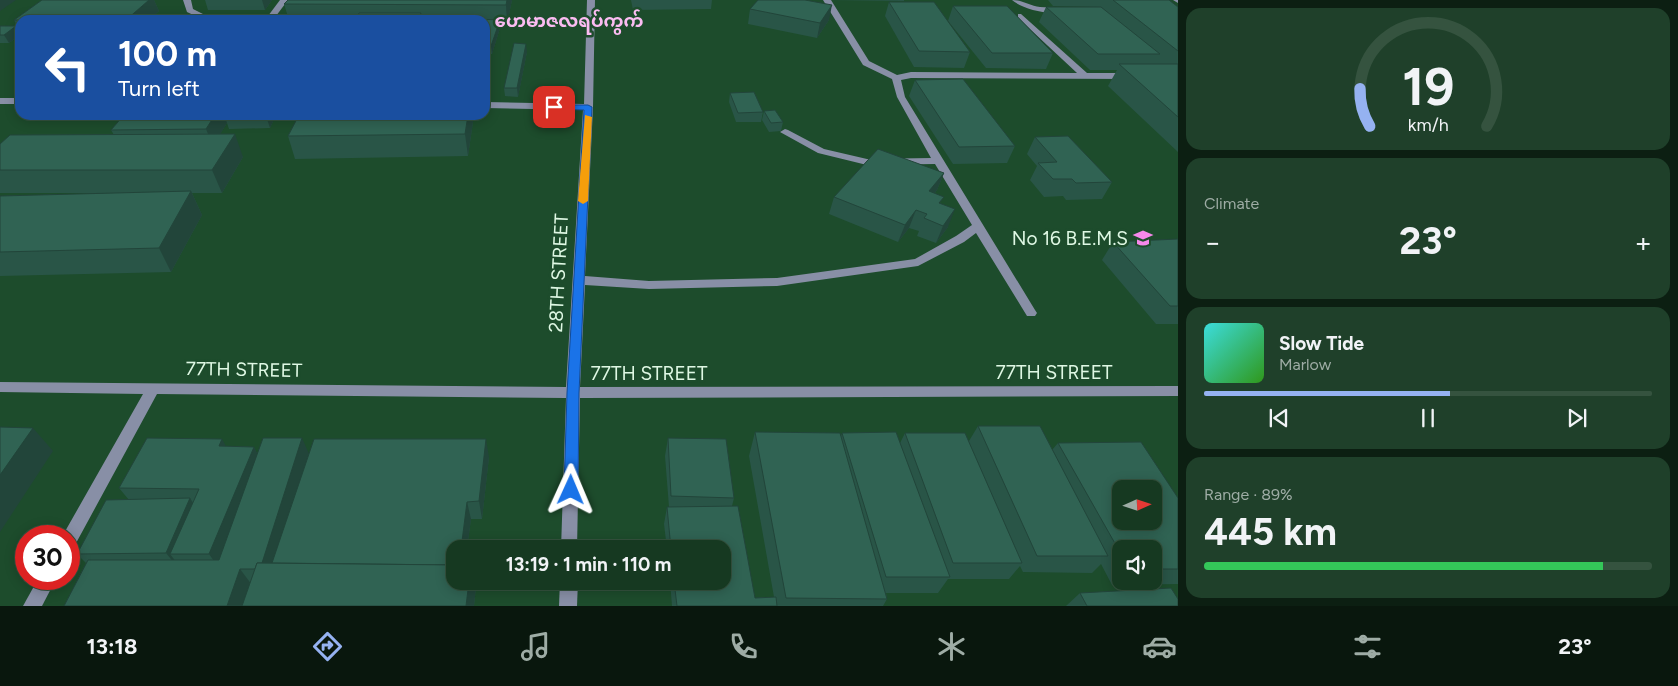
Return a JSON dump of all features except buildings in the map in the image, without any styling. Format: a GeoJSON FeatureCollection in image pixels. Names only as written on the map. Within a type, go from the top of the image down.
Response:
{"type":"FeatureCollection","features":[{"type":"Feature","properties":{"kind":"street"},"geometry":{"type":"LineString","coordinates":[[187,0],[190,10],[199,15]]}},
{"type":"Feature","properties":{"kind":"street"},"geometry":{"type":"LineString","coordinates":[[273,15],[284,0]]}},
{"type":"Feature","properties":{"kind":"street","name":"28TH STREET"},"geometry":{"type":"LineString","coordinates":[[569,540],[573,393],[588,107],[591,0]]}},
{"type":"Feature","properties":{"kind":"street"},"geometry":{"type":"LineString","coordinates":[[827,0],[866,63],[896,78],[911,75],[1140,76]]}},
{"type":"Feature","properties":{"kind":"street"},"geometry":{"type":"LineString","coordinates":[[1016,0],[1024,6],[1040,10],[1068,10]]}},
{"type":"Feature","properties":{"kind":"street"},"geometry":{"type":"LineString","coordinates":[[1021,16],[1084,75]]}},
{"type":"Feature","properties":{"kind":"street"},"geometry":{"type":"LineString","coordinates":[[896,78],[901,97],[938,162],[1031,313]]}},
{"type":"Feature","properties":{"kind":"street"},"geometry":{"type":"LineString","coordinates":[[0,100],[15,101]]}},
{"type":"Feature","properties":{"kind":"street"},"geometry":{"type":"LineString","coordinates":[[490,106],[588,107]]}},
{"type":"Feature","properties":{"kind":"street"},"geometry":{"type":"LineString","coordinates":[[785,132],[821,151],[867,162],[938,162]]}},
{"type":"Feature","properties":{"kind":"street"},"geometry":{"type":"LineString","coordinates":[[578,280],[649,285],[777,282],[918,262],[960,239],[979,226]]}},
{"type":"Feature","properties":{"kind":"street","name":"77TH STREET"},"geometry":{"type":"LineString","coordinates":[[0,387],[573,393],[1178,391]]}},
{"type":"Feature","properties":{"kind":"street"},"geometry":{"type":"LineString","coordinates":[[77,525],[153,388]]}},
{"type":"Feature","properties":{"kind":"street"},"geometry":{"type":"LineString","coordinates":[[32,606],[41,590]]}},
{"type":"Feature","properties":{"kind":"street"},"geometry":{"type":"LineString","coordinates":[[568,606],[569,590]]}},
{"type":"Feature","properties":{"kind":"slow traffic"},"geometry":{"type":"LineString","coordinates":[[583,201],[588,117]]}},
{"type":"Feature","properties":{"kind":"place","name":"No 16 B.E.M.S"},"geometry":{"type":"Point","coordinates":[1143,238]}},
{"type":"Feature","properties":{"kind":"district","name":"ဟေမာဇလရပ်ကွက်"},"geometry":{"type":"Point","coordinates":[569,21]}},
{"type":"Feature","properties":{"kind":"route"},"geometry":{"type":"LineString","coordinates":[[554,107],[588,107],[578,280],[571,490]]}}]}
